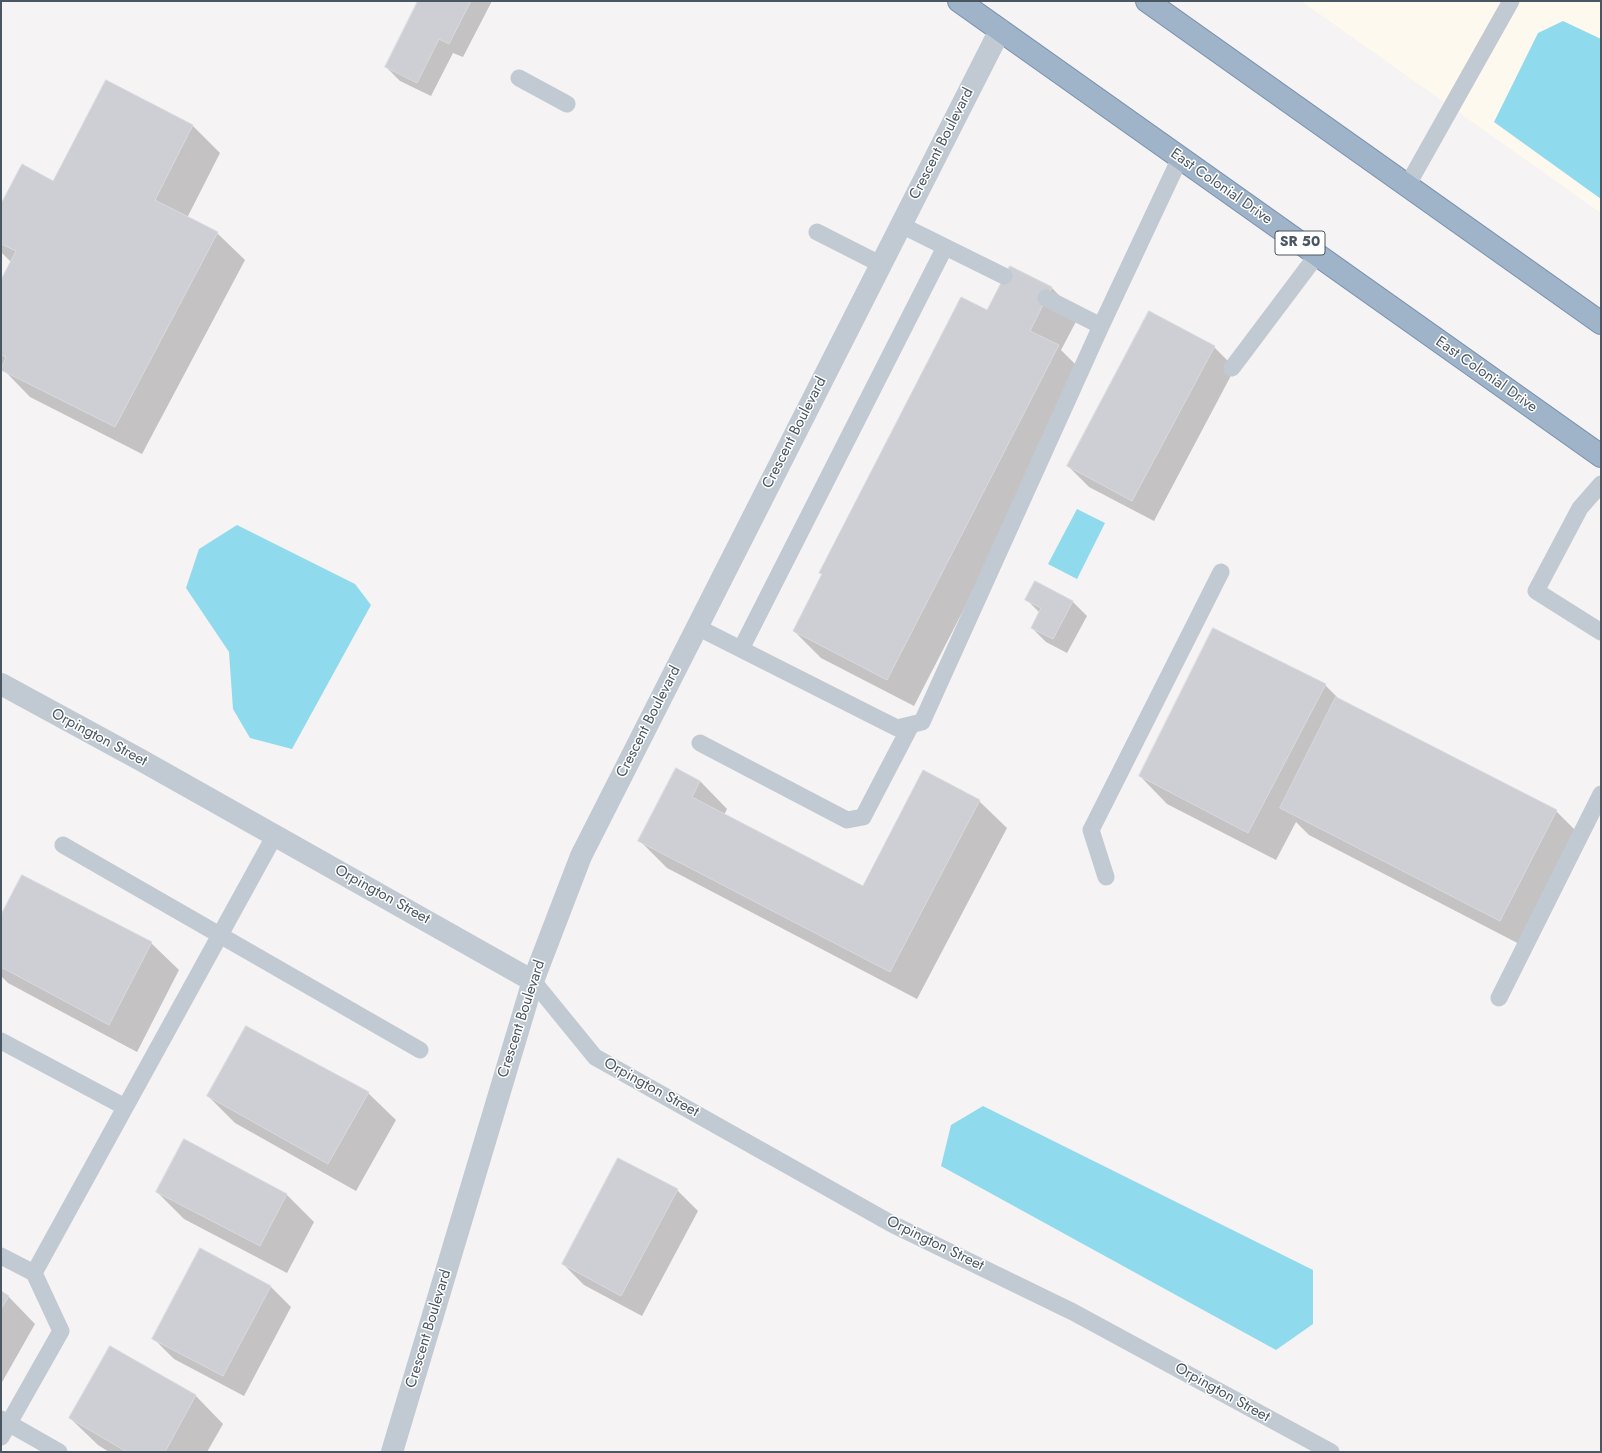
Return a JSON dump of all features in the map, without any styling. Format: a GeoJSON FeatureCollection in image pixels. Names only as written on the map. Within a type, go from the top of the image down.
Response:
{"type":"FeatureCollection","features":[{"type":"Feature","properties":{"kind":"highway","name":"East Colonial Drive"},"geometry":{"type":"LineString","coordinates":[[960,1],[1601,456]]}},
{"type":"Feature","properties":{"kind":"highway"},"geometry":{"type":"LineString","coordinates":[[1147,1],[1601,324]]}},
{"type":"Feature","properties":{"kind":"street","name":"Crescent Boulevard"},"geometry":{"type":"LineString","coordinates":[[392,1452],[533,980],[581,856],[1000,30]]}},
{"type":"Feature","properties":{"kind":"street","name":"Orpington Street"},"geometry":{"type":"LineString","coordinates":[[1,684],[275,835],[533,980]]}},
{"type":"Feature","properties":{"kind":"lane"},"geometry":{"type":"LineString","coordinates":[[1407,186],[1511,1]]}},
{"type":"Feature","properties":{"kind":"lane"},"geometry":{"type":"LineString","coordinates":[[519,78],[567,104]]}},
{"type":"Feature","properties":{"kind":"lane"},"geometry":{"type":"LineString","coordinates":[[700,743],[847,820],[863,817],[916,723],[1180,158]]}},
{"type":"Feature","properties":{"kind":"lane"},"geometry":{"type":"LineString","coordinates":[[901,225],[1004,276]]}},
{"type":"Feature","properties":{"kind":"lane"},"geometry":{"type":"LineString","coordinates":[[817,232],[880,264]]}},
{"type":"Feature","properties":{"kind":"lane"},"geometry":{"type":"LineString","coordinates":[[741,649],[945,247]]}},
{"type":"Feature","properties":{"kind":"lane"},"geometry":{"type":"LineString","coordinates":[[1232,368],[1317,255]]}},
{"type":"Feature","properties":{"kind":"lane"},"geometry":{"type":"LineString","coordinates":[[1046,298],[1101,326]]}},
{"type":"Feature","properties":{"kind":"lane"},"geometry":{"type":"LineString","coordinates":[[1601,484],[1580,508],[1536,591],[1601,632]]}},
{"type":"Feature","properties":{"kind":"lane"},"geometry":{"type":"LineString","coordinates":[[1106,877],[1091,830],[1221,572]]}},
{"type":"Feature","properties":{"kind":"lane"},"geometry":{"type":"LineString","coordinates":[[697,627],[897,728],[916,723]]}},
{"type":"Feature","properties":{"kind":"lane"},"geometry":{"type":"LineString","coordinates":[[1500,998],[1601,794]]}},
{"type":"Feature","properties":{"kind":"lane"},"geometry":{"type":"LineString","coordinates":[[34,1273],[275,835]]}},
{"type":"Feature","properties":{"kind":"lane"},"geometry":{"type":"LineString","coordinates":[[63,845],[420,1050]]}},
{"type":"Feature","properties":{"kind":"lane","name":"Orpington Street"},"geometry":{"type":"LineString","coordinates":[[533,980],[595,1057],[892,1224],[1073,1312],[1331,1452]]}},
{"type":"Feature","properties":{"kind":"lane"},"geometry":{"type":"LineString","coordinates":[[1,1041],[125,1107]]}},
{"type":"Feature","properties":{"kind":"lane"},"geometry":{"type":"LineString","coordinates":[[1,1256],[34,1273],[62,1331],[4,1427],[59,1452]]}},
{"type":"Feature","properties":{"kind":"shaded area"},"geometry":{"type":"Polygon","coordinates":[[[1301,1],[1601,1],[1601,213],[1301,1]]]}},
{"type":"Feature","properties":{"kind":"water"},"geometry":{"type":"Polygon","coordinates":[[[1563,21],[1601,39],[1601,199],[1494,122],[1538,33],[1563,21]]]}},
{"type":"Feature","properties":{"kind":"water"},"geometry":{"type":"Polygon","coordinates":[[[1077,509],[1105,523],[1077,579],[1048,564],[1077,509]]]}},
{"type":"Feature","properties":{"kind":"water"},"geometry":{"type":"Polygon","coordinates":[[[237,525],[355,584],[371,605],[292,749],[250,738],[233,709],[229,652],[186,588],[199,549],[237,525]]]}},
{"type":"Feature","properties":{"kind":"water"},"geometry":{"type":"Polygon","coordinates":[[[983,1106],[1313,1270],[1313,1324],[1276,1350],[941,1166],[951,1125],[983,1106]]]}},
{"type":"Feature","properties":{"kind":"building"},"geometry":{"type":"Polygon","coordinates":[[[418,1],[471,1],[449,44],[439,39],[417,83],[385,67],[418,1]]]}},
{"type":"Feature","properties":{"kind":"building"},"geometry":{"type":"Polygon","coordinates":[[[106,80],[193,125],[155,200],[218,232],[115,427],[1,370],[6,357],[1,355],[1,280],[16,251],[1,244],[1,204],[22,164],[53,181],[106,80]]]}},
{"type":"Feature","properties":{"kind":"building"},"geometry":{"type":"Polygon","coordinates":[[[1010,266],[1052,287],[1030,331],[1059,345],[887,680],[793,631],[822,574],[819,573],[961,297],[987,310],[1010,266]]]}},
{"type":"Feature","properties":{"kind":"building"},"geometry":{"type":"Polygon","coordinates":[[[1149,311],[1215,346],[1132,501],[1067,466],[1149,311]]]}},
{"type":"Feature","properties":{"kind":"building"},"geometry":{"type":"Polygon","coordinates":[[[1035,581],[1073,601],[1053,639],[1031,628],[1041,608],[1025,600],[1035,581]]]}},
{"type":"Feature","properties":{"kind":"building"},"geometry":{"type":"Polygon","coordinates":[[[1213,628],[1326,684],[1248,833],[1139,776],[1213,628]]]}},
{"type":"Feature","properties":{"kind":"building"},"geometry":{"type":"Polygon","coordinates":[[[1336,697],[1557,810],[1500,921],[1280,808],[1336,697]]]}},
{"type":"Feature","properties":{"kind":"building"},"geometry":{"type":"Polygon","coordinates":[[[676,768],[700,781],[692,797],[863,886],[923,770],[980,800],[890,972],[638,841],[676,768]]]}},
{"type":"Feature","properties":{"kind":"building"},"geometry":{"type":"Polygon","coordinates":[[[22,875],[152,942],[109,1025],[1,967],[1,915],[22,875]]]}},
{"type":"Feature","properties":{"kind":"building"},"geometry":{"type":"Polygon","coordinates":[[[246,1026],[369,1092],[328,1164],[207,1096],[246,1026]]]}},
{"type":"Feature","properties":{"kind":"building"},"geometry":{"type":"Polygon","coordinates":[[[184,1139],[287,1194],[260,1246],[156,1192],[184,1139]]]}},
{"type":"Feature","properties":{"kind":"building"},"geometry":{"type":"Polygon","coordinates":[[[618,1158],[678,1189],[621,1296],[562,1264],[618,1158]]]}},
{"type":"Feature","properties":{"kind":"building"},"geometry":{"type":"Polygon","coordinates":[[[200,1248],[271,1286],[223,1376],[152,1339],[200,1248]]]}},
{"type":"Feature","properties":{"kind":"building"},"geometry":{"type":"Polygon","coordinates":[[[1,1291],[9,1296],[1,1309],[1,1291]]]}},
{"type":"Feature","properties":{"kind":"building"},"geometry":{"type":"Polygon","coordinates":[[[110,1346],[196,1395],[165,1452],[127,1452],[69,1418],[110,1346]]]}}]}
